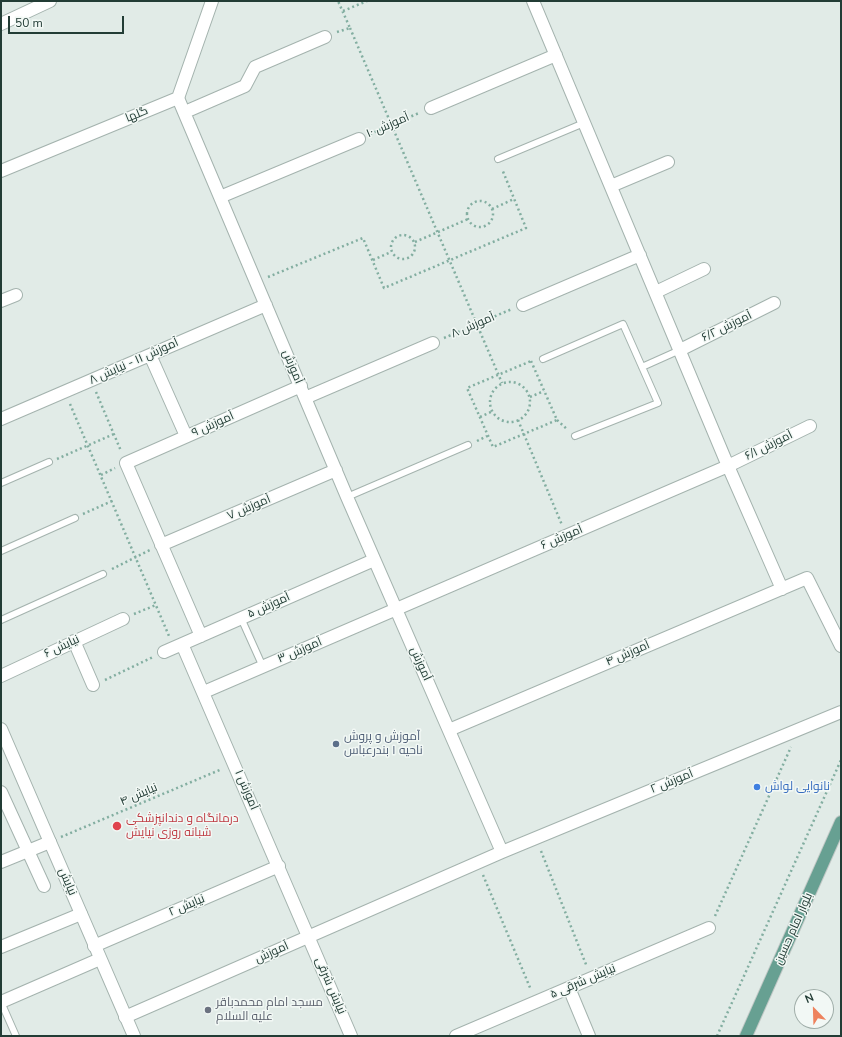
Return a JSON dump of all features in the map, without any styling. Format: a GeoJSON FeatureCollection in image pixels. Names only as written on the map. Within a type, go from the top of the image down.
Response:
{"type":"FeatureCollection","features":[{"type":"Feature","properties":{"kind":"main road","name":"بلوار امام حسین"},"geometry":{"type":"LineString","coordinates":[[746,1036],[841,822]]}},
{"type":"Feature","properties":{"kind":"street"},"geometry":{"type":"LineString","coordinates":[[1,24],[50,1]]}},
{"type":"Feature","properties":{"kind":"street"},"geometry":{"type":"LineString","coordinates":[[178,98],[212,1]]}},
{"type":"Feature","properties":{"kind":"street"},"geometry":{"type":"LineString","coordinates":[[533,1],[728,466],[782,589]]}},
{"type":"Feature","properties":{"kind":"street"},"geometry":{"type":"LineString","coordinates":[[185,112],[245,86],[255,67],[326,37]]}},
{"type":"Feature","properties":{"kind":"street"},"geometry":{"type":"LineString","coordinates":[[431,108],[556,55]]}},
{"type":"Feature","properties":{"kind":"street","name":"آموزش"},"geometry":{"type":"LineString","coordinates":[[125,1017],[502,852],[374,560],[178,98]]}},
{"type":"Feature","properties":{"kind":"street","name":"گلها"},"geometry":{"type":"LineString","coordinates":[[1,171],[178,98]]}},
{"type":"Feature","properties":{"kind":"street","name":"آموزش ۱۰"},"geometry":{"type":"LineString","coordinates":[[220,198],[359,139]]}},
{"type":"Feature","properties":{"kind":"street"},"geometry":{"type":"LineString","coordinates":[[611,186],[668,162]]}},
{"type":"Feature","properties":{"kind":"street"},"geometry":{"type":"LineString","coordinates":[[523,305],[640,255]]}},
{"type":"Feature","properties":{"kind":"street"},"geometry":{"type":"LineString","coordinates":[[656,292],[704,269]]}},
{"type":"Feature","properties":{"kind":"street"},"geometry":{"type":"LineString","coordinates":[[1,301],[16,295]]}},
{"type":"Feature","properties":{"kind":"street","name":"آموزش ۶/۲"},"geometry":{"type":"LineString","coordinates":[[680,350],[774,303]]}},
{"type":"Feature","properties":{"kind":"street","name":"آموزش ۱۱ - نیایش ۸"},"geometry":{"type":"LineString","coordinates":[[1,419],[266,305]]}},
{"type":"Feature","properties":{"kind":"street"},"geometry":{"type":"LineString","coordinates":[[306,398],[433,343]]}},
{"type":"Feature","properties":{"kind":"street"},"geometry":{"type":"LineString","coordinates":[[150,355],[186,436]]}},
{"type":"Feature","properties":{"kind":"street","name":"آموزش ۹"},"geometry":{"type":"LineString","coordinates":[[126,463],[300,386]]}},
{"type":"Feature","properties":{"kind":"street","name":"آموزش ۶/۱"},"geometry":{"type":"LineString","coordinates":[[728,466],[810,426]]}},
{"type":"Feature","properties":{"kind":"street"},"geometry":{"type":"LineString","coordinates":[[126,463],[201,636]]}},
{"type":"Feature","properties":{"kind":"street","name":"آموزش ۶"},"geometry":{"type":"LineString","coordinates":[[396,610],[728,466]]}},
{"type":"Feature","properties":{"kind":"street","name":"آموزش ۷"},"geometry":{"type":"LineString","coordinates":[[161,545],[336,470]]}},
{"type":"Feature","properties":{"kind":"street","name":"آموزش ۵"},"geometry":{"type":"LineString","coordinates":[[174,648],[374,560]]}},
{"type":"Feature","properties":{"kind":"street","name":"آموزش ۴"},"geometry":{"type":"LineString","coordinates":[[449,730],[807,578],[841,646]]}},
{"type":"Feature","properties":{"kind":"street","name":"آموزش ۳"},"geometry":{"type":"LineString","coordinates":[[204,692],[396,610]]}},
{"type":"Feature","properties":{"kind":"street","name":"نیایش ۶"},"geometry":{"type":"LineString","coordinates":[[1,676],[123,619]]}},
{"type":"Feature","properties":{"kind":"street"},"geometry":{"type":"LineString","coordinates":[[74,641],[93,685]]}},
{"type":"Feature","properties":{"kind":"street","name":"آموزش ۱"},"geometry":{"type":"LineString","coordinates":[[174,648],[204,692],[309,936]]}},
{"type":"Feature","properties":{"kind":"street","name":"آموزش ۲"},"geometry":{"type":"LineString","coordinates":[[502,852],[841,712]]}},
{"type":"Feature","properties":{"kind":"street","name":"نیایش"},"geometry":{"type":"LineString","coordinates":[[1,729],[134,1036]]}},
{"type":"Feature","properties":{"kind":"street"},"geometry":{"type":"LineString","coordinates":[[1,792],[44,886]]}},
{"type":"Feature","properties":{"kind":"street"},"geometry":{"type":"LineString","coordinates":[[1,862],[50,842]]}},
{"type":"Feature","properties":{"kind":"street","name":"نیایش ۲"},"geometry":{"type":"LineString","coordinates":[[94,946],[279,866]]}},
{"type":"Feature","properties":{"kind":"street"},"geometry":{"type":"LineString","coordinates":[[1,947],[81,914]]}},
{"type":"Feature","properties":{"kind":"street","name":"نیایش شرقی ۵"},"geometry":{"type":"LineString","coordinates":[[456,1036],[709,928]]}},
{"type":"Feature","properties":{"kind":"street","name":"نیایش شرقی"},"geometry":{"type":"LineString","coordinates":[[309,936],[351,1036]]}},
{"type":"Feature","properties":{"kind":"street"},"geometry":{"type":"LineString","coordinates":[[1,1002],[100,959]]}},
{"type":"Feature","properties":{"kind":"street"},"geometry":{"type":"LineString","coordinates":[[569,988],[589,1036]]}},
{"type":"Feature","properties":{"kind":"lane"},"geometry":{"type":"LineString","coordinates":[[498,159],[584,123]]}},
{"type":"Feature","properties":{"kind":"lane"},"geometry":{"type":"LineString","coordinates":[[543,359],[623,324],[658,403],[575,436]]}},
{"type":"Feature","properties":{"kind":"lane"},"geometry":{"type":"LineString","coordinates":[[642,367],[680,350]]}},
{"type":"Feature","properties":{"kind":"lane"},"geometry":{"type":"LineString","coordinates":[[347,497],[468,445]]}},
{"type":"Feature","properties":{"kind":"lane"},"geometry":{"type":"LineString","coordinates":[[1,483],[50,462]]}},
{"type":"Feature","properties":{"kind":"lane"},"geometry":{"type":"LineString","coordinates":[[1,551],[75,518]]}},
{"type":"Feature","properties":{"kind":"lane"},"geometry":{"type":"LineString","coordinates":[[1,620],[103,574]]}},
{"type":"Feature","properties":{"kind":"lane"},"geometry":{"type":"LineString","coordinates":[[241,618],[263,667]]}},
{"type":"Feature","properties":{"kind":"lane"},"geometry":{"type":"LineString","coordinates":[[1,1002],[16,1036]]}},
{"type":"Feature","properties":{"kind":"path"},"geometry":{"type":"LineString","coordinates":[[338,1],[502,383]]}},
{"type":"Feature","properties":{"kind":"path"},"geometry":{"type":"LineString","coordinates":[[343,11],[367,1]]}},
{"type":"Feature","properties":{"kind":"path"},"geometry":{"type":"LineString","coordinates":[[326,37],[350,28]]}},
{"type":"Feature","properties":{"kind":"path","name":"آموزش ۱۰"},"geometry":{"type":"LineString","coordinates":[[359,139],[431,108]]}},
{"type":"Feature","properties":{"kind":"path"},"geometry":{"type":"LineString","coordinates":[[256,282],[363,238],[384,288],[526,228],[498,159]]}},
{"type":"Feature","properties":{"kind":"path"},"geometry":{"type":"LineString","coordinates":[[492,209],[514,199]]}},
{"type":"Feature","properties":{"kind":"path"},"geometry":{"type":"LineString","coordinates":[[477,201],[486,202],[492,209],[492,218],[487,225],[478,227],[468,219],[467,214],[469,206],[477,201]]}},
{"type":"Feature","properties":{"kind":"path"},"geometry":{"type":"LineString","coordinates":[[415,242],[468,219]]}},
{"type":"Feature","properties":{"kind":"path"},"geometry":{"type":"LineString","coordinates":[[400,234],[409,235],[415,242],[415,251],[410,258],[401,259],[393,255],[390,247],[392,239],[400,234]]}},
{"type":"Feature","properties":{"kind":"path"},"geometry":{"type":"LineString","coordinates":[[373,260],[392,252]]}},
{"type":"Feature","properties":{"kind":"path","name":"آموزش ۸"},"geometry":{"type":"LineString","coordinates":[[433,343],[523,305]]}},
{"type":"Feature","properties":{"kind":"path"},"geometry":{"type":"LineString","coordinates":[[557,420],[493,447],[467,388],[531,361],[557,420],[575,436]]}},
{"type":"Feature","properties":{"kind":"path"},"geometry":{"type":"LineString","coordinates":[[91,381],[126,463]]}},
{"type":"Feature","properties":{"kind":"path"},"geometry":{"type":"LineString","coordinates":[[515,382],[522,385],[530,397],[529,408],[526,414],[518,420],[508,422],[496,416],[490,405],[490,398],[493,392],[502,383],[515,382]]}},
{"type":"Feature","properties":{"kind":"path"},"geometry":{"type":"LineString","coordinates":[[530,397],[544,391]]}},
{"type":"Feature","properties":{"kind":"path"},"geometry":{"type":"LineString","coordinates":[[65,392],[174,648],[93,685]]}},
{"type":"Feature","properties":{"kind":"path"},"geometry":{"type":"LineString","coordinates":[[480,417],[493,411]]}},
{"type":"Feature","properties":{"kind":"path"},"geometry":{"type":"LineString","coordinates":[[518,420],[567,536]]}},
{"type":"Feature","properties":{"kind":"path"},"geometry":{"type":"LineString","coordinates":[[50,462],[114,434]]}},
{"type":"Feature","properties":{"kind":"path"},"geometry":{"type":"LineString","coordinates":[[75,518],[112,501]]}},
{"type":"Feature","properties":{"kind":"path"},"geometry":{"type":"LineString","coordinates":[[103,574],[161,545]]}},
{"type":"Feature","properties":{"kind":"path"},"geometry":{"type":"LineString","coordinates":[[123,619],[156,605]]}},
{"type":"Feature","properties":{"kind":"path"},"geometry":{"type":"LineString","coordinates":[[709,928],[799,730]]}},
{"type":"Feature","properties":{"kind":"path"},"geometry":{"type":"LineString","coordinates":[[717,1036],[841,760]]}},
{"type":"Feature","properties":{"kind":"path","name":"نیایش ۴"},"geometry":{"type":"LineString","coordinates":[[50,842],[235,764]]}},
{"type":"Feature","properties":{"kind":"path"},"geometry":{"type":"LineString","coordinates":[[536,838],[592,978]]}},
{"type":"Feature","properties":{"kind":"path"},"geometry":{"type":"LineString","coordinates":[[477,863],[536,1002]]}},
{"type":"Feature","properties":{"kind":"place","name":"آموزش و پروش ناحیه ۱ بندرعباس"},"geometry":{"type":"Point","coordinates":[336,744]}},
{"type":"Feature","properties":{"kind":"place","name":"نانوایی لواش"},"geometry":{"type":"Point","coordinates":[757,787]}},
{"type":"Feature","properties":{"kind":"place","name":"درمانگاه و دندانپزشکی شبانه روزی نیایش"},"geometry":{"type":"Point","coordinates":[117,826]}},
{"type":"Feature","properties":{"kind":"place","name":"مسجد امام محمدباقر علیه السلام"},"geometry":{"type":"Point","coordinates":[208,1010]}}]}
